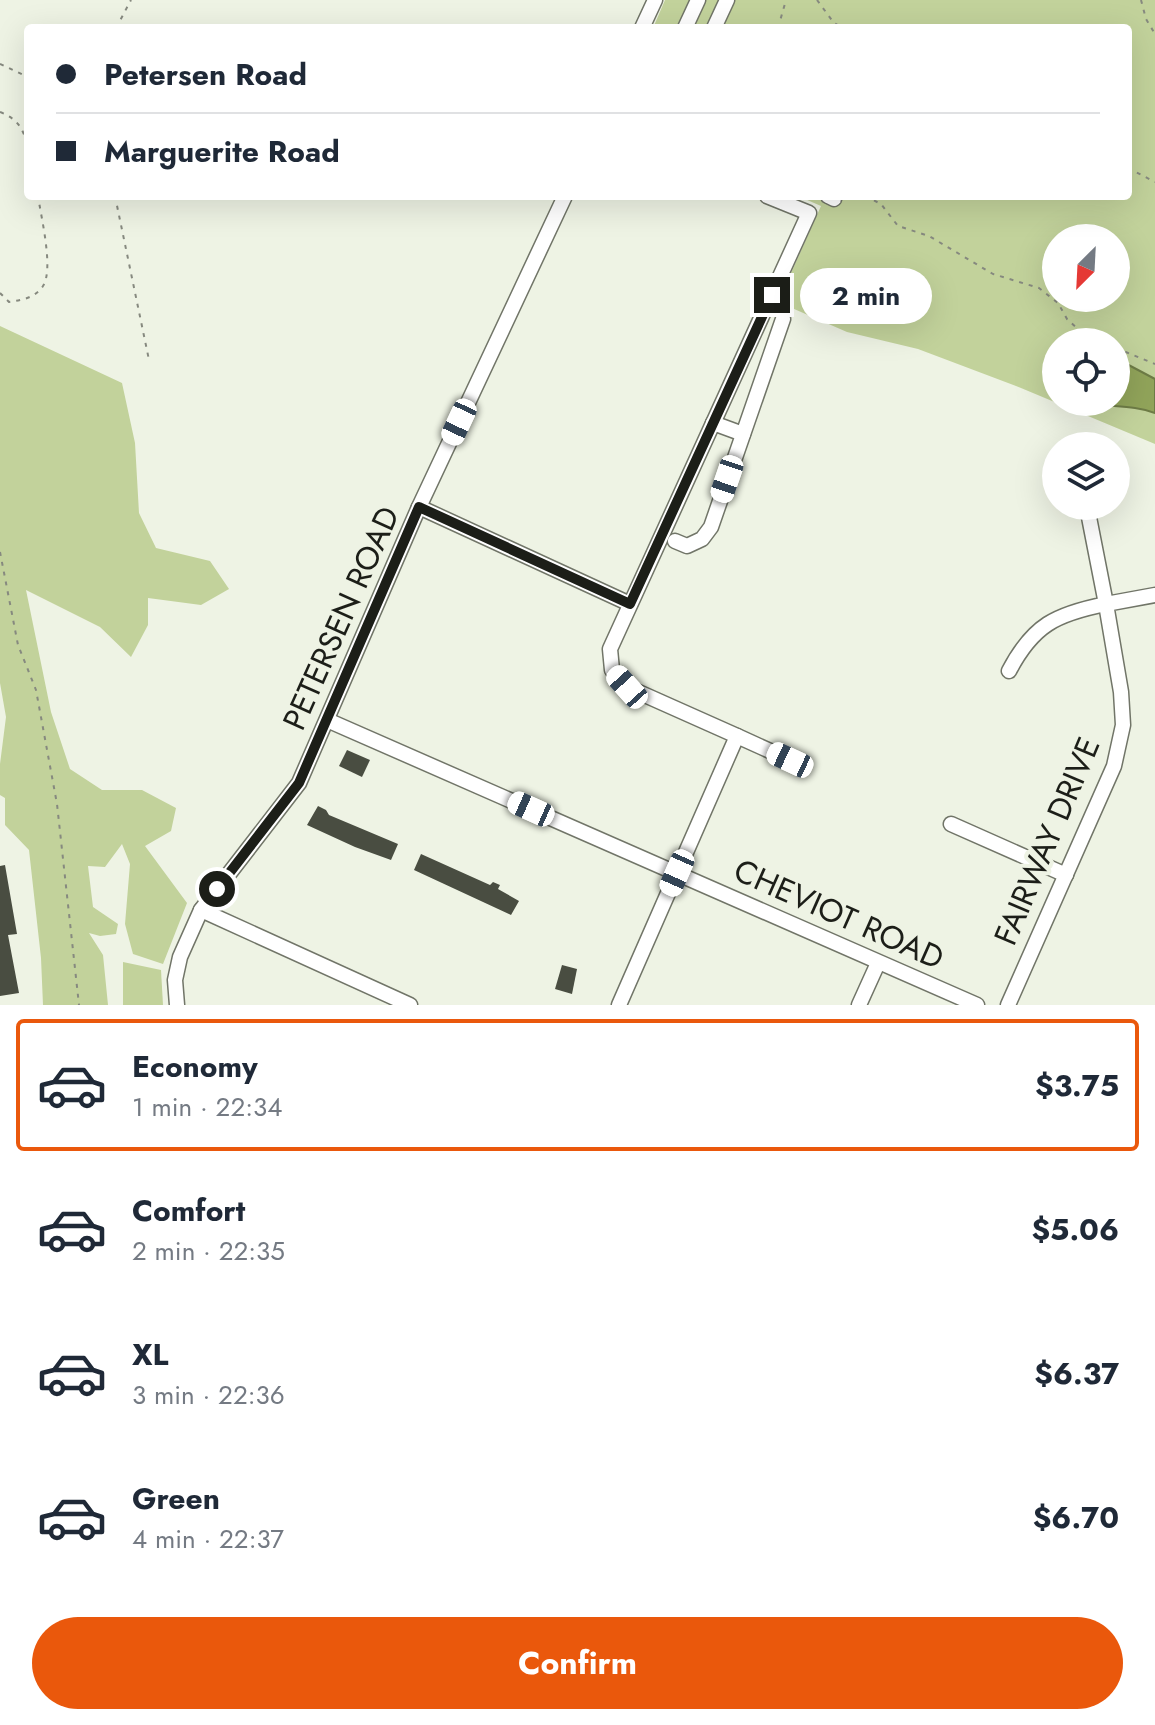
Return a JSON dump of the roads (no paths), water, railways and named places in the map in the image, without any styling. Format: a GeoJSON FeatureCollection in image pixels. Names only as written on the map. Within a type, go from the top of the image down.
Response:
{"type":"FeatureCollection","features":[{"type":"Feature","properties":{"kind":"street"},"geometry":{"type":"LineString","coordinates":[[687,24],[698,0]]}},
{"type":"Feature","properties":{"kind":"street"},"geometry":{"type":"LineString","coordinates":[[716,24],[727,0]]}},
{"type":"Feature","properties":{"kind":"street"},"geometry":{"type":"LineString","coordinates":[[644,24],[653,1]]}},
{"type":"Feature","properties":{"kind":"street","name":"PETERSEN ROAD"},"geometry":{"type":"LineString","coordinates":[[177,1005],[175,980],[180,957],[201,910],[299,783],[419,507],[563,200]]}},
{"type":"Feature","properties":{"kind":"street"},"geometry":{"type":"LineString","coordinates":[[777,200],[809,213],[610,649],[612,670],[627,687],[790,760]]}},
{"type":"Feature","properties":{"kind":"street"},"geometry":{"type":"LineString","coordinates":[[675,541],[687,546],[702,539],[711,527],[783,319]]}},
{"type":"Feature","properties":{"kind":"street"},"geometry":{"type":"LineString","coordinates":[[713,423],[743,434]]}},
{"type":"Feature","properties":{"kind":"street"},"geometry":{"type":"LineString","coordinates":[[419,507],[630,604]]}},
{"type":"Feature","properties":{"kind":"street","name":"FAIRWAY DRIVE"},"geometry":{"type":"LineString","coordinates":[[1008,1005],[1114,766],[1123,725],[1121,692],[1090,520]]}},
{"type":"Feature","properties":{"kind":"street"},"geometry":{"type":"LineString","coordinates":[[1009,671],[1022,646],[1041,628],[1073,610],[1155,595]]}},
{"type":"Feature","properties":{"kind":"street","name":"CHEVIOT ROAD"},"geometry":{"type":"LineString","coordinates":[[327,720],[977,1005]]}},
{"type":"Feature","properties":{"kind":"street"},"geometry":{"type":"LineString","coordinates":[[619,1005],[737,736]]}},
{"type":"Feature","properties":{"kind":"street"},"geometry":{"type":"LineString","coordinates":[[951,824],[1066,875]]}},
{"type":"Feature","properties":{"kind":"street"},"geometry":{"type":"LineString","coordinates":[[201,910],[410,1005]]}},
{"type":"Feature","properties":{"kind":"street"},"geometry":{"type":"LineString","coordinates":[[859,1005],[878,963]]}}]}
